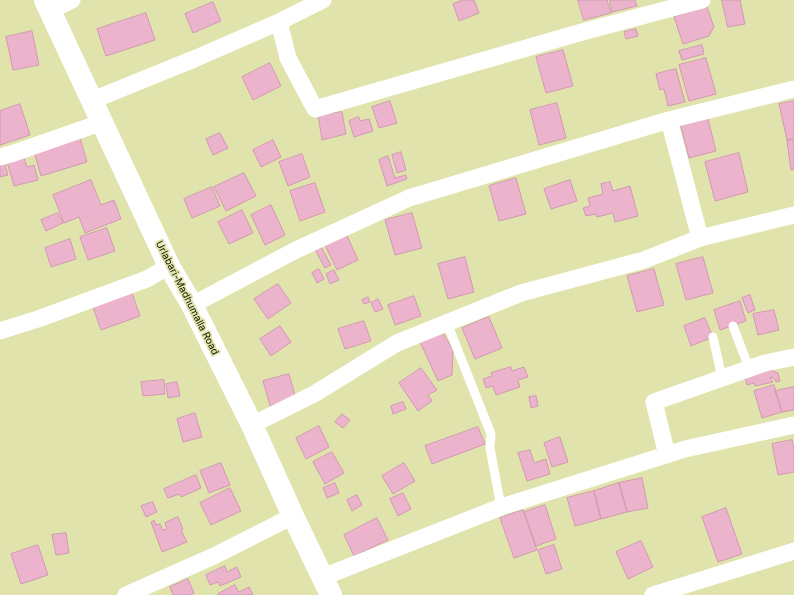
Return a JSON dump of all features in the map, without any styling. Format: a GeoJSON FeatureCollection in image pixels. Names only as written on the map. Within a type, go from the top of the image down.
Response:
{"type":"FeatureCollection","features":[{"type":"Feature","properties":{"kind":"main road","name":"Urlabari-Madhumalla Road"},"geometry":{"type":"LineString","coordinates":[[48,6],[169,266],[192,305],[252,426],[327,586]]}},
{"type":"Feature","properties":{"kind":"street"},"geometry":{"type":"LineString","coordinates":[[48,6],[72,0]]}},
{"type":"Feature","properties":{"kind":"street"},"geometry":{"type":"LineString","coordinates":[[92,100],[194,59],[279,22],[323,0]]}},
{"type":"Feature","properties":{"kind":"street"},"geometry":{"type":"LineString","coordinates":[[279,22],[288,58],[315,109],[582,32],[702,0]]}},
{"type":"Feature","properties":{"kind":"street"},"geometry":{"type":"LineString","coordinates":[[192,305],[296,250],[409,198],[669,120],[794,89]]}},
{"type":"Feature","properties":{"kind":"street"},"geometry":{"type":"LineString","coordinates":[[669,120],[700,238]]}},
{"type":"Feature","properties":{"kind":"street"},"geometry":{"type":"LineString","coordinates":[[0,157],[103,122]]}},
{"type":"Feature","properties":{"kind":"street"},"geometry":{"type":"LineString","coordinates":[[252,426],[314,394],[397,343],[521,293],[644,260],[700,238],[794,215]]}},
{"type":"Feature","properties":{"kind":"street"},"geometry":{"type":"LineString","coordinates":[[0,331],[38,319],[147,279],[169,266]]}},
{"type":"Feature","properties":{"kind":"street"},"geometry":{"type":"LineString","coordinates":[[667,455],[654,402],[749,368],[794,357]]}},
{"type":"Feature","properties":{"kind":"street"},"geometry":{"type":"LineString","coordinates":[[327,586],[501,507],[686,449],[794,425]]}},
{"type":"Feature","properties":{"kind":"street"},"geometry":{"type":"LineString","coordinates":[[126,595],[214,556],[293,516]]}},
{"type":"Feature","properties":{"kind":"street"},"geometry":{"type":"LineString","coordinates":[[653,595],[794,551]]}},
{"type":"Feature","properties":{"kind":"lane"},"geometry":{"type":"LineString","coordinates":[[447,323],[491,434],[490,448],[501,507]]}},
{"type":"Feature","properties":{"kind":"lane"},"geometry":{"type":"LineString","coordinates":[[734,326],[749,368]]}},
{"type":"Feature","properties":{"kind":"lane"},"geometry":{"type":"LineString","coordinates":[[713,337],[722,378]]}},
{"type":"Feature","properties":{"kind":"building"},"geometry":{"type":"Polygon","coordinates":[[[463,0],[474,0],[479,13],[459,21],[453,4],[463,0]]]}},
{"type":"Feature","properties":{"kind":"building"},"geometry":{"type":"Polygon","coordinates":[[[578,0],[607,0],[611,13],[584,20],[578,0]]]}},
{"type":"Feature","properties":{"kind":"building"},"geometry":{"type":"Polygon","coordinates":[[[610,0],[635,0],[637,6],[612,12],[610,0]]]}},
{"type":"Feature","properties":{"kind":"building"},"geometry":{"type":"Polygon","coordinates":[[[722,0],[740,0],[745,24],[728,27],[722,0]]]}},
{"type":"Feature","properties":{"kind":"building"},"geometry":{"type":"Polygon","coordinates":[[[213,2],[221,21],[193,33],[185,14],[213,2]]]}},
{"type":"Feature","properties":{"kind":"building"},"geometry":{"type":"Polygon","coordinates":[[[707,7],[714,27],[709,36],[683,44],[674,17],[707,7]]]}},
{"type":"Feature","properties":{"kind":"building"},"geometry":{"type":"Polygon","coordinates":[[[146,13],[155,40],[106,56],[97,29],[146,13]]]}},
{"type":"Feature","properties":{"kind":"building"},"geometry":{"type":"Polygon","coordinates":[[[636,29],[638,36],[626,39],[624,32],[636,29]]]}},
{"type":"Feature","properties":{"kind":"building"},"geometry":{"type":"Polygon","coordinates":[[[32,31],[39,65],[13,70],[6,37],[32,31]]]}},
{"type":"Feature","properties":{"kind":"building"},"geometry":{"type":"Polygon","coordinates":[[[702,45],[704,54],[682,60],[679,51],[702,45]]]}},
{"type":"Feature","properties":{"kind":"building"},"geometry":{"type":"Polygon","coordinates":[[[563,50],[573,86],[546,93],[536,57],[563,50]]]}},
{"type":"Feature","properties":{"kind":"building"},"geometry":{"type":"Polygon","coordinates":[[[706,58],[716,94],[689,101],[679,65],[706,58]]]}},
{"type":"Feature","properties":{"kind":"building"},"geometry":{"type":"Polygon","coordinates":[[[270,63],[281,86],[253,100],[242,77],[270,63]]]}},
{"type":"Feature","properties":{"kind":"building"},"geometry":{"type":"Polygon","coordinates":[[[676,69],[685,102],[668,106],[664,89],[660,90],[656,74],[676,69]]]}},
{"type":"Feature","properties":{"kind":"building"},"geometry":{"type":"Polygon","coordinates":[[[390,101],[397,123],[379,128],[372,107],[390,101]]]}},
{"type":"Feature","properties":{"kind":"building"},"geometry":{"type":"Polygon","coordinates":[[[794,101],[794,138],[787,140],[779,104],[794,101]]]}},
{"type":"Feature","properties":{"kind":"building"},"geometry":{"type":"Polygon","coordinates":[[[557,103],[566,138],[539,145],[530,110],[557,103]]]}},
{"type":"Feature","properties":{"kind":"building"},"geometry":{"type":"Polygon","coordinates":[[[20,104],[30,135],[0,145],[0,111],[20,104]]]}},
{"type":"Feature","properties":{"kind":"building"},"geometry":{"type":"Polygon","coordinates":[[[342,112],[346,134],[322,140],[318,115],[342,112]]]}},
{"type":"Feature","properties":{"kind":"building"},"geometry":{"type":"Polygon","coordinates":[[[707,115],[716,151],[689,158],[680,123],[707,115]]]}},
{"type":"Feature","properties":{"kind":"building"},"geometry":{"type":"Polygon","coordinates":[[[359,117],[360,121],[369,119],[373,131],[354,137],[349,121],[359,117]]]}},
{"type":"Feature","properties":{"kind":"building"},"geometry":{"type":"Polygon","coordinates":[[[220,133],[228,148],[213,155],[206,139],[220,133]]]}},
{"type":"Feature","properties":{"kind":"building"},"geometry":{"type":"Polygon","coordinates":[[[80,138],[87,162],[41,176],[34,152],[80,138]]]}},
{"type":"Feature","properties":{"kind":"building"},"geometry":{"type":"Polygon","coordinates":[[[273,140],[281,157],[261,167],[253,150],[273,140]]]}},
{"type":"Feature","properties":{"kind":"building"},"geometry":{"type":"Polygon","coordinates":[[[794,140],[794,169],[791,170],[787,141],[794,140]]]}},
{"type":"Feature","properties":{"kind":"building"},"geometry":{"type":"Polygon","coordinates":[[[401,152],[406,170],[397,173],[392,155],[401,152]]]}},
{"type":"Feature","properties":{"kind":"building"},"geometry":{"type":"Polygon","coordinates":[[[739,153],[748,192],[715,201],[705,162],[739,153]]]}},
{"type":"Feature","properties":{"kind":"building"},"geometry":{"type":"Polygon","coordinates":[[[302,154],[310,177],[288,186],[279,162],[302,154]]]}},
{"type":"Feature","properties":{"kind":"building"},"geometry":{"type":"Polygon","coordinates":[[[388,156],[395,178],[406,175],[407,179],[387,186],[379,160],[388,156]]]}},
{"type":"Feature","properties":{"kind":"building"},"geometry":{"type":"Polygon","coordinates":[[[24,158],[27,167],[34,165],[38,180],[14,186],[7,162],[24,158]]]}},
{"type":"Feature","properties":{"kind":"building"},"geometry":{"type":"Polygon","coordinates":[[[5,164],[8,175],[0,177],[0,166],[5,164]]]}},
{"type":"Feature","properties":{"kind":"building"},"geometry":{"type":"Polygon","coordinates":[[[244,173],[256,196],[226,211],[214,187],[244,173]]]}},
{"type":"Feature","properties":{"kind":"building"},"geometry":{"type":"Polygon","coordinates":[[[516,178],[526,214],[499,221],[489,186],[516,178]]]}},
{"type":"Feature","properties":{"kind":"building"},"geometry":{"type":"Polygon","coordinates":[[[91,180],[101,205],[114,200],[121,219],[85,233],[79,217],[64,223],[53,195],[91,180]]]}},
{"type":"Feature","properties":{"kind":"building"},"geometry":{"type":"Polygon","coordinates":[[[570,180],[577,201],[551,209],[544,189],[570,180]]]}},
{"type":"Feature","properties":{"kind":"building"},"geometry":{"type":"Polygon","coordinates":[[[610,182],[613,191],[630,186],[638,216],[615,222],[613,213],[597,217],[596,214],[586,216],[583,208],[590,206],[588,198],[603,194],[601,184],[610,182]]]}},
{"type":"Feature","properties":{"kind":"building"},"geometry":{"type":"Polygon","coordinates":[[[315,183],[325,212],[300,221],[290,191],[315,183]]]}},
{"type":"Feature","properties":{"kind":"building"},"geometry":{"type":"Polygon","coordinates":[[[212,187],[220,206],[192,218],[184,199],[212,187]]]}},
{"type":"Feature","properties":{"kind":"building"},"geometry":{"type":"Polygon","coordinates":[[[271,205],[285,235],[265,245],[251,215],[271,205]]]}},
{"type":"Feature","properties":{"kind":"building"},"geometry":{"type":"Polygon","coordinates":[[[242,210],[253,233],[229,244],[218,222],[242,210]]]}},
{"type":"Feature","properties":{"kind":"building"},"geometry":{"type":"Polygon","coordinates":[[[58,213],[63,223],[46,231],[41,220],[58,213]]]}},
{"type":"Feature","properties":{"kind":"building"},"geometry":{"type":"Polygon","coordinates":[[[412,213],[422,248],[395,255],[385,220],[412,213]]]}},
{"type":"Feature","properties":{"kind":"building"},"geometry":{"type":"Polygon","coordinates":[[[107,228],[115,251],[88,260],[80,237],[107,228]]]}},
{"type":"Feature","properties":{"kind":"building"},"geometry":{"type":"Polygon","coordinates":[[[344,229],[358,260],[337,270],[322,239],[344,229]]]}},
{"type":"Feature","properties":{"kind":"building"},"geometry":{"type":"Polygon","coordinates":[[[70,239],[76,259],[51,267],[45,248],[70,239]]]}},
{"type":"Feature","properties":{"kind":"building"},"geometry":{"type":"Polygon","coordinates":[[[319,243],[331,265],[325,268],[313,246],[319,243]]]}},
{"type":"Feature","properties":{"kind":"building"},"geometry":{"type":"Polygon","coordinates":[[[465,257],[474,292],[448,299],[438,264],[465,257]]]}},
{"type":"Feature","properties":{"kind":"building"},"geometry":{"type":"Polygon","coordinates":[[[703,257],[713,293],[686,300],[676,264],[703,257]]]}},
{"type":"Feature","properties":{"kind":"building"},"geometry":{"type":"Polygon","coordinates":[[[319,269],[324,279],[317,283],[312,273],[319,269]]]}},
{"type":"Feature","properties":{"kind":"building"},"geometry":{"type":"Polygon","coordinates":[[[654,269],[664,305],[637,312],[627,276],[654,269]]]}},
{"type":"Feature","properties":{"kind":"building"},"geometry":{"type":"Polygon","coordinates":[[[334,270],[339,280],[330,284],[326,274],[334,270]]]}},
{"type":"Feature","properties":{"kind":"building"},"geometry":{"type":"Polygon","coordinates":[[[278,284],[291,303],[268,319],[254,299],[278,284]]]}},
{"type":"Feature","properties":{"kind":"building"},"geometry":{"type":"Polygon","coordinates":[[[131,290],[140,316],[101,330],[92,304],[131,290]]]}},
{"type":"Feature","properties":{"kind":"building"},"geometry":{"type":"Polygon","coordinates":[[[750,295],[755,310],[748,313],[742,298],[750,295]]]}},
{"type":"Feature","properties":{"kind":"building"},"geometry":{"type":"Polygon","coordinates":[[[414,296],[421,316],[395,325],[388,305],[414,296]]]}},
{"type":"Feature","properties":{"kind":"building"},"geometry":{"type":"Polygon","coordinates":[[[368,297],[370,302],[364,304],[362,300],[368,297]]]}},
{"type":"Feature","properties":{"kind":"building"},"geometry":{"type":"Polygon","coordinates":[[[378,299],[383,309],[375,312],[371,303],[378,299]]]}},
{"type":"Feature","properties":{"kind":"building"},"geometry":{"type":"Polygon","coordinates":[[[740,301],[746,321],[720,330],[714,310],[740,301]]]}},
{"type":"Feature","properties":{"kind":"building"},"geometry":{"type":"Polygon","coordinates":[[[774,310],[779,330],[758,335],[753,314],[774,310]]]}},
{"type":"Feature","properties":{"kind":"building"},"geometry":{"type":"Polygon","coordinates":[[[489,317],[502,348],[475,359],[462,328],[489,317]]]}},
{"type":"Feature","properties":{"kind":"building"},"geometry":{"type":"Polygon","coordinates":[[[705,318],[713,337],[691,346],[684,326],[705,318]]]}},
{"type":"Feature","properties":{"kind":"building"},"geometry":{"type":"Polygon","coordinates":[[[364,321],[371,341],[345,349],[338,329],[364,321]]]}},
{"type":"Feature","properties":{"kind":"building"},"geometry":{"type":"Polygon","coordinates":[[[280,326],[291,342],[271,356],[260,339],[280,326]]]}},
{"type":"Feature","properties":{"kind":"building"},"geometry":{"type":"Polygon","coordinates":[[[443,333],[453,350],[452,375],[438,381],[420,342],[443,333]]]}},
{"type":"Feature","properties":{"kind":"building"},"geometry":{"type":"Polygon","coordinates":[[[511,367],[512,371],[524,367],[528,377],[518,380],[520,387],[496,395],[493,386],[486,388],[483,379],[492,376],[491,373],[511,367]]]}},
{"type":"Feature","properties":{"kind":"building"},"geometry":{"type":"Polygon","coordinates":[[[421,368],[437,390],[428,395],[432,401],[418,411],[399,383],[421,368]]]}},
{"type":"Feature","properties":{"kind":"building"},"geometry":{"type":"Polygon","coordinates":[[[766,368],[778,373],[780,381],[776,382],[774,378],[770,377],[773,382],[755,386],[754,383],[747,385],[744,374],[766,368]]]}},
{"type":"Feature","properties":{"kind":"building"},"geometry":{"type":"Polygon","coordinates":[[[289,374],[297,402],[271,409],[263,381],[289,374]]]}},
{"type":"Feature","properties":{"kind":"building"},"geometry":{"type":"Polygon","coordinates":[[[164,380],[165,394],[143,396],[141,382],[164,380]]]}},
{"type":"Feature","properties":{"kind":"building"},"geometry":{"type":"Polygon","coordinates":[[[177,382],[180,396],[168,398],[166,384],[177,382]]]}},
{"type":"Feature","properties":{"kind":"building"},"geometry":{"type":"Polygon","coordinates":[[[774,385],[782,412],[762,418],[754,391],[774,385]]]}},
{"type":"Feature","properties":{"kind":"building"},"geometry":{"type":"Polygon","coordinates":[[[794,387],[794,410],[782,412],[775,391],[794,387]]]}},
{"type":"Feature","properties":{"kind":"building"},"geometry":{"type":"Polygon","coordinates":[[[536,396],[538,406],[531,408],[529,397],[536,396]]]}},
{"type":"Feature","properties":{"kind":"building"},"geometry":{"type":"Polygon","coordinates":[[[403,402],[406,409],[393,414],[391,406],[403,402]]]}},
{"type":"Feature","properties":{"kind":"building"},"geometry":{"type":"Polygon","coordinates":[[[195,413],[202,437],[183,442],[177,419],[195,413]]]}},
{"type":"Feature","properties":{"kind":"building"},"geometry":{"type":"Polygon","coordinates":[[[342,414],[350,420],[343,428],[335,422],[342,414]]]}},
{"type":"Feature","properties":{"kind":"building"},"geometry":{"type":"Polygon","coordinates":[[[319,426],[329,447],[306,459],[296,438],[319,426]]]}},
{"type":"Feature","properties":{"kind":"building"},"geometry":{"type":"Polygon","coordinates":[[[478,427],[485,444],[432,464],[425,446],[478,427]]]}},
{"type":"Feature","properties":{"kind":"building"},"geometry":{"type":"Polygon","coordinates":[[[560,437],[568,462],[552,467],[544,443],[560,437]]]}},
{"type":"Feature","properties":{"kind":"building"},"geometry":{"type":"Polygon","coordinates":[[[792,440],[794,450],[794,472],[778,475],[772,444],[792,440]]]}},
{"type":"Feature","properties":{"kind":"building"},"geometry":{"type":"Polygon","coordinates":[[[530,450],[534,463],[546,459],[550,474],[527,481],[518,453],[530,450]]]}},
{"type":"Feature","properties":{"kind":"building"},"geometry":{"type":"Polygon","coordinates":[[[332,452],[344,473],[325,484],[313,462],[332,452]]]}},
{"type":"Feature","properties":{"kind":"building"},"geometry":{"type":"Polygon","coordinates":[[[221,463],[230,485],[209,493],[200,471],[221,463]]]}},
{"type":"Feature","properties":{"kind":"building"},"geometry":{"type":"Polygon","coordinates":[[[404,463],[415,481],[393,494],[382,476],[404,463]]]}},
{"type":"Feature","properties":{"kind":"building"},"geometry":{"type":"Polygon","coordinates":[[[196,475],[201,488],[181,497],[180,494],[168,498],[164,489],[196,475]]]}},
{"type":"Feature","properties":{"kind":"building"},"geometry":{"type":"Polygon","coordinates":[[[642,478],[648,508],[627,512],[619,483],[642,478]]]}},
{"type":"Feature","properties":{"kind":"building"},"geometry":{"type":"Polygon","coordinates":[[[335,483],[339,493],[327,498],[323,488],[335,483]]]}},
{"type":"Feature","properties":{"kind":"building"},"geometry":{"type":"Polygon","coordinates":[[[619,483],[627,512],[601,519],[594,491],[619,483]]]}},
{"type":"Feature","properties":{"kind":"building"},"geometry":{"type":"Polygon","coordinates":[[[230,488],[241,511],[211,525],[200,503],[230,488]]]}},
{"type":"Feature","properties":{"kind":"building"},"geometry":{"type":"Polygon","coordinates":[[[594,491],[601,519],[575,526],[567,498],[594,491]]]}},
{"type":"Feature","properties":{"kind":"building"},"geometry":{"type":"Polygon","coordinates":[[[403,493],[411,509],[398,516],[390,499],[403,493]]]}},
{"type":"Feature","properties":{"kind":"building"},"geometry":{"type":"Polygon","coordinates":[[[357,495],[362,505],[352,511],[347,500],[357,495]]]}},
{"type":"Feature","properties":{"kind":"building"},"geometry":{"type":"Polygon","coordinates":[[[153,502],[157,512],[146,517],[141,506],[153,502]]]}},
{"type":"Feature","properties":{"kind":"building"},"geometry":{"type":"Polygon","coordinates":[[[545,505],[556,539],[536,546],[524,512],[545,505]]]}},
{"type":"Feature","properties":{"kind":"building"},"geometry":{"type":"Polygon","coordinates":[[[726,508],[742,554],[718,562],[702,517],[726,508]]]}},
{"type":"Feature","properties":{"kind":"building"},"geometry":{"type":"Polygon","coordinates":[[[523,510],[537,550],[514,558],[500,518],[523,510]]]}},
{"type":"Feature","properties":{"kind":"building"},"geometry":{"type":"Polygon","coordinates":[[[178,517],[183,529],[181,530],[187,542],[162,552],[151,522],[154,520],[156,525],[160,524],[163,530],[167,529],[165,523],[178,517]]]}},
{"type":"Feature","properties":{"kind":"building"},"geometry":{"type":"Polygon","coordinates":[[[377,518],[388,540],[354,556],[344,535],[377,518]]]}},
{"type":"Feature","properties":{"kind":"building"},"geometry":{"type":"Polygon","coordinates":[[[66,533],[69,553],[56,555],[52,535],[66,533]]]}},
{"type":"Feature","properties":{"kind":"building"},"geometry":{"type":"Polygon","coordinates":[[[641,541],[653,567],[628,579],[616,552],[641,541]]]}},
{"type":"Feature","properties":{"kind":"building"},"geometry":{"type":"Polygon","coordinates":[[[38,545],[48,575],[21,584],[11,554],[38,545]]]}},
{"type":"Feature","properties":{"kind":"building"},"geometry":{"type":"Polygon","coordinates":[[[554,545],[562,569],[546,574],[538,550],[554,545]]]}},
{"type":"Feature","properties":{"kind":"building"},"geometry":{"type":"Polygon","coordinates":[[[225,566],[227,572],[237,567],[241,577],[220,586],[218,582],[210,585],[206,575],[225,566]]]}},
{"type":"Feature","properties":{"kind":"building"},"geometry":{"type":"Polygon","coordinates":[[[188,579],[194,593],[191,595],[173,595],[170,587],[188,579]]]}},
{"type":"Feature","properties":{"kind":"building"},"geometry":{"type":"Polygon","coordinates":[[[235,585],[239,592],[249,587],[253,595],[218,595],[235,585]]]}}]}
